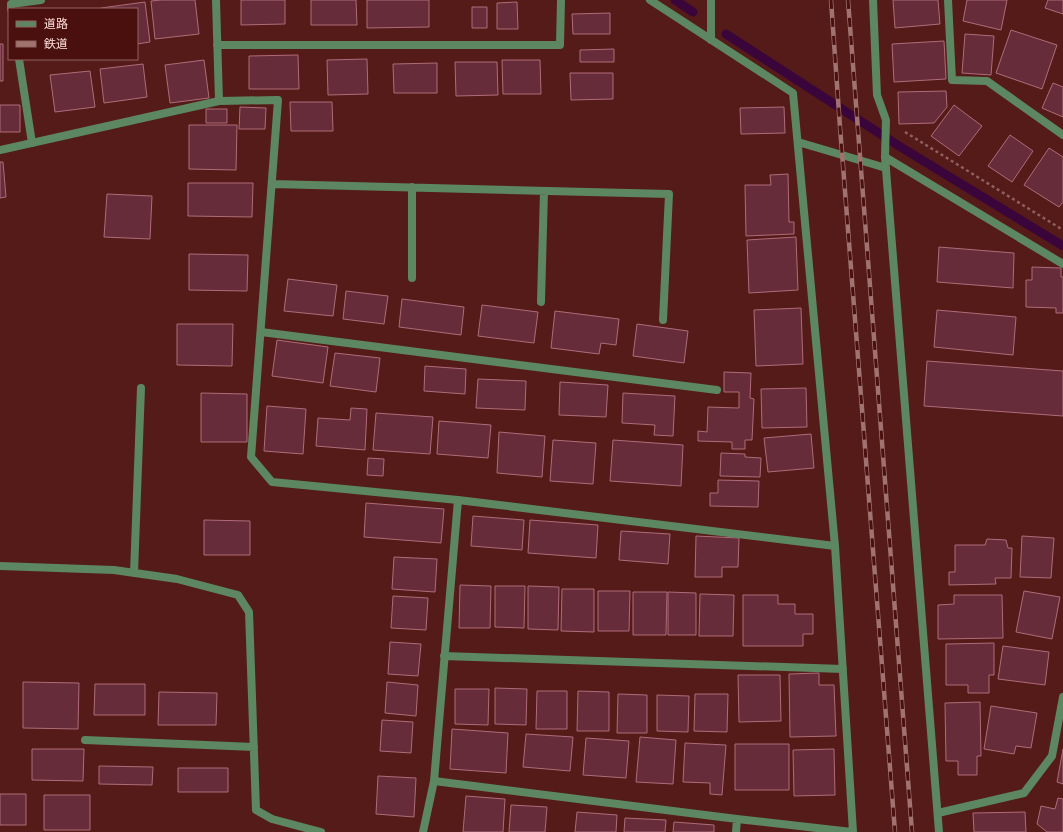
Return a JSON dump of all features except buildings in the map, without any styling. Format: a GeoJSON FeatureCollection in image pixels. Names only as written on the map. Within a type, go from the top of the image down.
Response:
{"type":"FeatureCollection","features":[{"type":"Feature","properties":{"kind":"street"},"geometry":{"type":"LineString","coordinates":[[11,4],[41,0]]}},
{"type":"Feature","properties":{"kind":"street"},"geometry":{"type":"LineString","coordinates":[[216,0],[219,101]]}},
{"type":"Feature","properties":{"kind":"street"},"geometry":{"type":"LineString","coordinates":[[217,45],[560,45],[561,0]]}},
{"type":"Feature","properties":{"kind":"street"},"geometry":{"type":"LineString","coordinates":[[434,781],[737,820],[852,832],[835,546],[793,94],[650,0]]}},
{"type":"Feature","properties":{"kind":"street"},"geometry":{"type":"LineString","coordinates":[[711,0],[711,40]]}},
{"type":"Feature","properties":{"kind":"street"},"geometry":{"type":"LineString","coordinates":[[873,0],[877,95],[886,123],[886,168],[939,832]]}},
{"type":"Feature","properties":{"kind":"street"},"geometry":{"type":"LineString","coordinates":[[948,0],[952,80],[987,81],[1063,135]]}},
{"type":"Feature","properties":{"kind":"street"},"geometry":{"type":"LineString","coordinates":[[19,60],[32,143]]}},
{"type":"Feature","properties":{"kind":"street"},"geometry":{"type":"LineString","coordinates":[[0,150],[219,101],[278,100],[251,457],[272,482],[458,500],[835,546]]}},
{"type":"Feature","properties":{"kind":"street"},"geometry":{"type":"LineString","coordinates":[[798,142],[886,168]]}},
{"type":"Feature","properties":{"kind":"street"},"geometry":{"type":"LineString","coordinates":[[885,154],[1063,264]]}},
{"type":"Feature","properties":{"kind":"street"},"geometry":{"type":"LineString","coordinates":[[272,184],[669,194],[663,320]]}},
{"type":"Feature","properties":{"kind":"street"},"geometry":{"type":"LineString","coordinates":[[412,187],[412,278]]}},
{"type":"Feature","properties":{"kind":"street"},"geometry":{"type":"LineString","coordinates":[[541,302],[544,191]]}},
{"type":"Feature","properties":{"kind":"street"},"geometry":{"type":"LineString","coordinates":[[261,332],[717,390]]}},
{"type":"Feature","properties":{"kind":"street"},"geometry":{"type":"LineString","coordinates":[[134,573],[141,388]]}},
{"type":"Feature","properties":{"kind":"street"},"geometry":{"type":"LineString","coordinates":[[422,832],[434,781],[458,500]]}},
{"type":"Feature","properties":{"kind":"street"},"geometry":{"type":"LineString","coordinates":[[0,566],[114,570],[177,579],[238,594],[249,612],[256,810],[272,819],[321,832]]}},
{"type":"Feature","properties":{"kind":"street"},"geometry":{"type":"LineString","coordinates":[[444,656],[843,668]]}},
{"type":"Feature","properties":{"kind":"street"},"geometry":{"type":"LineString","coordinates":[[938,813],[1024,793],[1052,756],[1063,697]]}},
{"type":"Feature","properties":{"kind":"street"},"geometry":{"type":"LineString","coordinates":[[85,740],[254,747]]}},
{"type":"Feature","properties":{"kind":"street"},"geometry":{"type":"LineString","coordinates":[[736,832],[737,820]]}},
{"type":"Feature","properties":{"kind":"path"},"geometry":{"type":"LineString","coordinates":[[886,123],[1063,230]]}},
{"type":"Feature","properties":{"kind":"waterway"},"geometry":{"type":"LineString","coordinates":[[675,0],[693,12]]}},
{"type":"Feature","properties":{"kind":"waterway"},"geometry":{"type":"LineString","coordinates":[[726,34],[899,146],[1063,246]]}},
{"type":"Feature","properties":{"kind":"railway"},"geometry":{"type":"LineString","coordinates":[[831,0],[895,832]]}},
{"type":"Feature","properties":{"kind":"railway"},"geometry":{"type":"LineString","coordinates":[[848,0],[912,832]]}}]}
